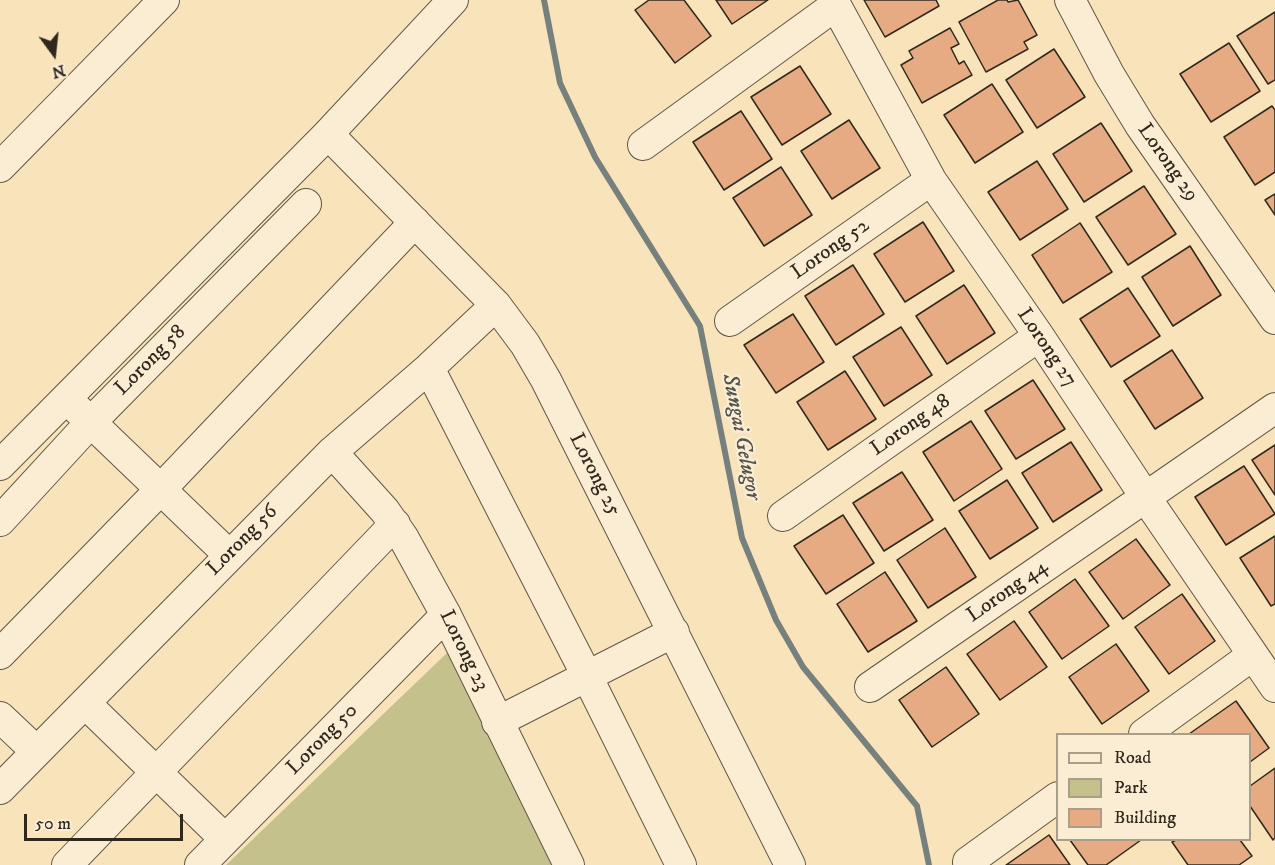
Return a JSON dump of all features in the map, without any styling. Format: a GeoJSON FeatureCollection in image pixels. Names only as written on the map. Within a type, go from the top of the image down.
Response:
{"type":"FeatureCollection","features":[{"type":"Feature","properties":{"kind":"street"},"geometry":{"type":"LineString","coordinates":[[0,167],[164,0]]}},
{"type":"Feature","properties":{"kind":"street"},"geometry":{"type":"LineString","coordinates":[[0,465],[328,134],[453,0]]}},
{"type":"Feature","properties":{"kind":"street","name":"Lorong 29"},"geometry":{"type":"LineString","coordinates":[[1070,0],[1109,74],[1140,125],[1275,319]]}},
{"type":"Feature","properties":{"kind":"street"},"geometry":{"type":"LineString","coordinates":[[643,145],[834,3]]}},
{"type":"Feature","properties":{"kind":"street","name":"Lorong 27"},"geometry":{"type":"LineString","coordinates":[[834,3],[931,180],[1275,687]]}},
{"type":"Feature","properties":{"kind":"street","name":"Lorong 25"},"geometry":{"type":"LineString","coordinates":[[328,134],[336,145],[496,305],[525,344],[546,380],[790,865]]}},
{"type":"Feature","properties":{"kind":"street","name":"Lorong 52"},"geometry":{"type":"LineString","coordinates":[[730,321],[931,180]]}},
{"type":"Feature","properties":{"kind":"street","name":"Lorong 58"},"geometry":{"type":"LineString","coordinates":[[0,521],[92,422],[306,204]]}},
{"type":"Feature","properties":{"kind":"street"},"geometry":{"type":"LineString","coordinates":[[0,654],[415,222]]}},
{"type":"Feature","properties":{"kind":"street"},"geometry":{"type":"LineString","coordinates":[[222,241],[247,265]]}},
{"type":"Feature","properties":{"kind":"street","name":"Lorong 56"},"geometry":{"type":"LineString","coordinates":[[0,789],[332,453],[429,368],[496,305]]}},
{"type":"Feature","properties":{"kind":"street","name":"Lorong 48"},"geometry":{"type":"LineString","coordinates":[[783,516],[1039,336]]}},
{"type":"Feature","properties":{"kind":"street"},"geometry":{"type":"LineString","coordinates":[[429,368],[681,865]]}},
{"type":"Feature","properties":{"kind":"street"},"geometry":{"type":"LineString","coordinates":[[66,398],[229,555]]}},
{"type":"Feature","properties":{"kind":"street","name":"Lorong 44"},"geometry":{"type":"LineString","coordinates":[[870,687],[1275,408]]}},
{"type":"Feature","properties":{"kind":"street","name":"Lorong 23"},"geometry":{"type":"LineString","coordinates":[[332,453],[395,524],[446,615],[497,722],[570,865]]}},
{"type":"Feature","properties":{"kind":"street"},"geometry":{"type":"LineString","coordinates":[[67,865],[395,524]]}},
{"type":"Feature","properties":{"kind":"street","name":"Lorong 50"},"geometry":{"type":"LineString","coordinates":[[200,865],[446,615]]}},
{"type":"Feature","properties":{"kind":"street"},"geometry":{"type":"LineString","coordinates":[[497,722],[674,632]]}},
{"type":"Feature","properties":{"kind":"street"},"geometry":{"type":"LineString","coordinates":[[1147,733],[1253,655]]}},
{"type":"Feature","properties":{"kind":"street"},"geometry":{"type":"LineString","coordinates":[[84,703],[225,839]]}},
{"type":"Feature","properties":{"kind":"street"},"geometry":{"type":"LineString","coordinates":[[0,717],[36,751]]}},
{"type":"Feature","properties":{"kind":"street"},"geometry":{"type":"LineString","coordinates":[[968,862],[1056,798]]}},
{"type":"Feature","properties":{"kind":"green space"},"geometry":{"type":"Polygon","coordinates":[[[449,651],[556,865],[226,865],[449,651]]]}},
{"type":"Feature","properties":{"kind":"building"},"geometry":{"type":"Polygon","coordinates":[[[649,0],[684,0],[711,36],[675,63],[635,10],[649,0]]]}},
{"type":"Feature","properties":{"kind":"building"},"geometry":{"type":"Polygon","coordinates":[[[716,0],[768,0],[732,24],[716,0]]]}},
{"type":"Feature","properties":{"kind":"building"},"geometry":{"type":"Polygon","coordinates":[[[864,0],[936,0],[939,6],[885,37],[864,0]]]}},
{"type":"Feature","properties":{"kind":"building"},"geometry":{"type":"Polygon","coordinates":[[[998,0],[1008,2],[1018,0],[1037,35],[1024,42],[1028,49],[986,72],[959,22],[998,0]]]}},
{"type":"Feature","properties":{"kind":"building"},"geometry":{"type":"Polygon","coordinates":[[[1275,12],[1275,80],[1268,84],[1237,36],[1275,12]]]}},
{"type":"Feature","properties":{"kind":"building"},"geometry":{"type":"Polygon","coordinates":[[[950,28],[959,44],[951,48],[959,64],[964,61],[972,75],[922,103],[901,65],[913,58],[909,51],[950,28]]]}},
{"type":"Feature","properties":{"kind":"building"},"geometry":{"type":"Polygon","coordinates":[[[1229,43],[1260,91],[1211,122],[1180,74],[1229,43]]]}},
{"type":"Feature","properties":{"kind":"building"},"geometry":{"type":"Polygon","coordinates":[[[1054,49],[1085,97],[1037,128],[1006,80],[1054,49]]]}},
{"type":"Feature","properties":{"kind":"building"},"geometry":{"type":"Polygon","coordinates":[[[800,66],[831,114],[782,145],[751,97],[800,66]]]}},
{"type":"Feature","properties":{"kind":"building"},"geometry":{"type":"Polygon","coordinates":[[[992,84],[1023,132],[975,163],[944,115],[992,84]]]}},
{"type":"Feature","properties":{"kind":"building"},"geometry":{"type":"Polygon","coordinates":[[[1272,106],[1275,110],[1275,172],[1255,185],[1224,137],[1272,106]]]}},
{"type":"Feature","properties":{"kind":"building"},"geometry":{"type":"Polygon","coordinates":[[[741,111],[772,159],[724,190],[693,142],[741,111]]]}},
{"type":"Feature","properties":{"kind":"building"},"geometry":{"type":"Polygon","coordinates":[[[849,120],[880,168],[832,199],[801,151],[849,120]]]}},
{"type":"Feature","properties":{"kind":"building"},"geometry":{"type":"Polygon","coordinates":[[[1101,123],[1132,171],[1084,202],[1053,154],[1101,123]]]}},
{"type":"Feature","properties":{"kind":"building"},"geometry":{"type":"Polygon","coordinates":[[[1037,161],[1068,209],[1020,240],[988,192],[1037,161]]]}},
{"type":"Feature","properties":{"kind":"building"},"geometry":{"type":"Polygon","coordinates":[[[781,167],[812,215],[764,246],[733,198],[781,167]]]}},
{"type":"Feature","properties":{"kind":"building"},"geometry":{"type":"Polygon","coordinates":[[[1144,186],[1176,234],[1128,265],[1096,217],[1144,186]]]}},
{"type":"Feature","properties":{"kind":"building"},"geometry":{"type":"Polygon","coordinates":[[[1275,194],[1275,215],[1265,200],[1275,194]]]}},
{"type":"Feature","properties":{"kind":"building"},"geometry":{"type":"Polygon","coordinates":[[[923,222],[954,271],[905,302],[874,254],[923,222]]]}},
{"type":"Feature","properties":{"kind":"building"},"geometry":{"type":"Polygon","coordinates":[[[1080,223],[1112,272],[1063,303],[1032,255],[1080,223]]]}},
{"type":"Feature","properties":{"kind":"building"},"geometry":{"type":"Polygon","coordinates":[[[1190,246],[1221,295],[1173,326],[1142,277],[1190,246]]]}},
{"type":"Feature","properties":{"kind":"building"},"geometry":{"type":"Polygon","coordinates":[[[853,265],[884,314],[836,345],[805,296],[853,265]]]}},
{"type":"Feature","properties":{"kind":"building"},"geometry":{"type":"Polygon","coordinates":[[[964,285],[995,333],[947,364],[916,316],[964,285]]]}},
{"type":"Feature","properties":{"kind":"building"},"geometry":{"type":"Polygon","coordinates":[[[1128,288],[1160,336],[1111,367],[1080,319],[1128,288]]]}},
{"type":"Feature","properties":{"kind":"building"},"geometry":{"type":"Polygon","coordinates":[[[793,314],[824,362],[776,393],[744,345],[793,314]]]}},
{"type":"Feature","properties":{"kind":"building"},"geometry":{"type":"Polygon","coordinates":[[[901,327],[932,375],[884,406],[853,357],[901,327]]]}},
{"type":"Feature","properties":{"kind":"building"},"geometry":{"type":"Polygon","coordinates":[[[1172,350],[1203,398],[1155,429],[1124,381],[1172,350]]]}},
{"type":"Feature","properties":{"kind":"building"},"geometry":{"type":"Polygon","coordinates":[[[845,371],[876,419],[828,450],[797,402],[845,371]]]}},
{"type":"Feature","properties":{"kind":"building"},"geometry":{"type":"Polygon","coordinates":[[[1033,380],[1065,429],[1016,459],[985,411],[1033,380]]]}},
{"type":"Feature","properties":{"kind":"building"},"geometry":{"type":"Polygon","coordinates":[[[971,421],[1002,469],[954,501],[923,452],[971,421]]]}},
{"type":"Feature","properties":{"kind":"building"},"geometry":{"type":"Polygon","coordinates":[[[1071,442],[1102,490],[1053,522],[1022,473],[1071,442]]]}},
{"type":"Feature","properties":{"kind":"building"},"geometry":{"type":"Polygon","coordinates":[[[1275,445],[1275,495],[1252,460],[1275,445]]]}},
{"type":"Feature","properties":{"kind":"building"},"geometry":{"type":"Polygon","coordinates":[[[1244,466],[1275,514],[1226,545],[1195,497],[1244,466]]]}},
{"type":"Feature","properties":{"kind":"building"},"geometry":{"type":"Polygon","coordinates":[[[902,472],[933,520],[884,551],[853,503],[902,472]]]}},
{"type":"Feature","properties":{"kind":"building"},"geometry":{"type":"Polygon","coordinates":[[[1007,480],[1038,528],[990,559],[959,511],[1007,480]]]}},
{"type":"Feature","properties":{"kind":"building"},"geometry":{"type":"Polygon","coordinates":[[[843,515],[874,563],[826,594],[794,546],[843,515]]]}},
{"type":"Feature","properties":{"kind":"building"},"geometry":{"type":"Polygon","coordinates":[[[945,528],[976,577],[928,608],[897,560],[945,528]]]}},
{"type":"Feature","properties":{"kind":"building"},"geometry":{"type":"Polygon","coordinates":[[[1275,536],[1275,604],[1271,606],[1240,558],[1275,536]]]}},
{"type":"Feature","properties":{"kind":"building"},"geometry":{"type":"Polygon","coordinates":[[[1136,539],[1170,585],[1123,619],[1089,572],[1136,539]]]}},
{"type":"Feature","properties":{"kind":"building"},"geometry":{"type":"Polygon","coordinates":[[[885,572],[917,621],[868,652],[837,604],[885,572]]]}},
{"type":"Feature","properties":{"kind":"building"},"geometry":{"type":"Polygon","coordinates":[[[1075,579],[1109,626],[1062,659],[1029,612],[1075,579]]]}},
{"type":"Feature","properties":{"kind":"building"},"geometry":{"type":"Polygon","coordinates":[[[1182,594],[1215,641],[1169,674],[1135,627],[1182,594]]]}},
{"type":"Feature","properties":{"kind":"building"},"geometry":{"type":"Polygon","coordinates":[[[1014,621],[1047,667],[1000,700],[967,654],[1014,621]]]}},
{"type":"Feature","properties":{"kind":"building"},"geometry":{"type":"Polygon","coordinates":[[[1116,644],[1149,691],[1102,724],[1069,677],[1116,644]]]}},
{"type":"Feature","properties":{"kind":"building"},"geometry":{"type":"Polygon","coordinates":[[[946,667],[979,714],[932,747],[899,700],[946,667]]]}},
{"type":"Feature","properties":{"kind":"building"},"geometry":{"type":"Polygon","coordinates":[[[1236,701],[1269,748],[1251,761],[1251,733],[1190,733],[1236,701]]]}},
{"type":"Feature","properties":{"kind":"building"},"geometry":{"type":"Polygon","coordinates":[[[1275,768],[1275,838],[1273,840],[1251,807],[1251,785],[1275,768]]]}},
{"type":"Feature","properties":{"kind":"building"},"geometry":{"type":"Polygon","coordinates":[[[1049,835],[1070,865],[1006,865],[1049,835]]]}},
{"type":"Feature","properties":{"kind":"building"},"geometry":{"type":"Polygon","coordinates":[[[1071,841],[1140,841],[1106,865],[1088,865],[1071,841]]]}},
{"type":"Feature","properties":{"kind":"building"},"geometry":{"type":"Polygon","coordinates":[[[1241,841],[1252,856],[1239,865],[1188,865],[1172,842],[1241,841]]]}},
{"type":"Feature","properties":{"kind":"waterway","name":"Sungai Gelugor"},"geometry":{"type":"LineString","coordinates":[[544,0],[560,83],[595,157],[700,326],[742,538],[776,620],[803,667],[917,806],[929,865]]}}]}
